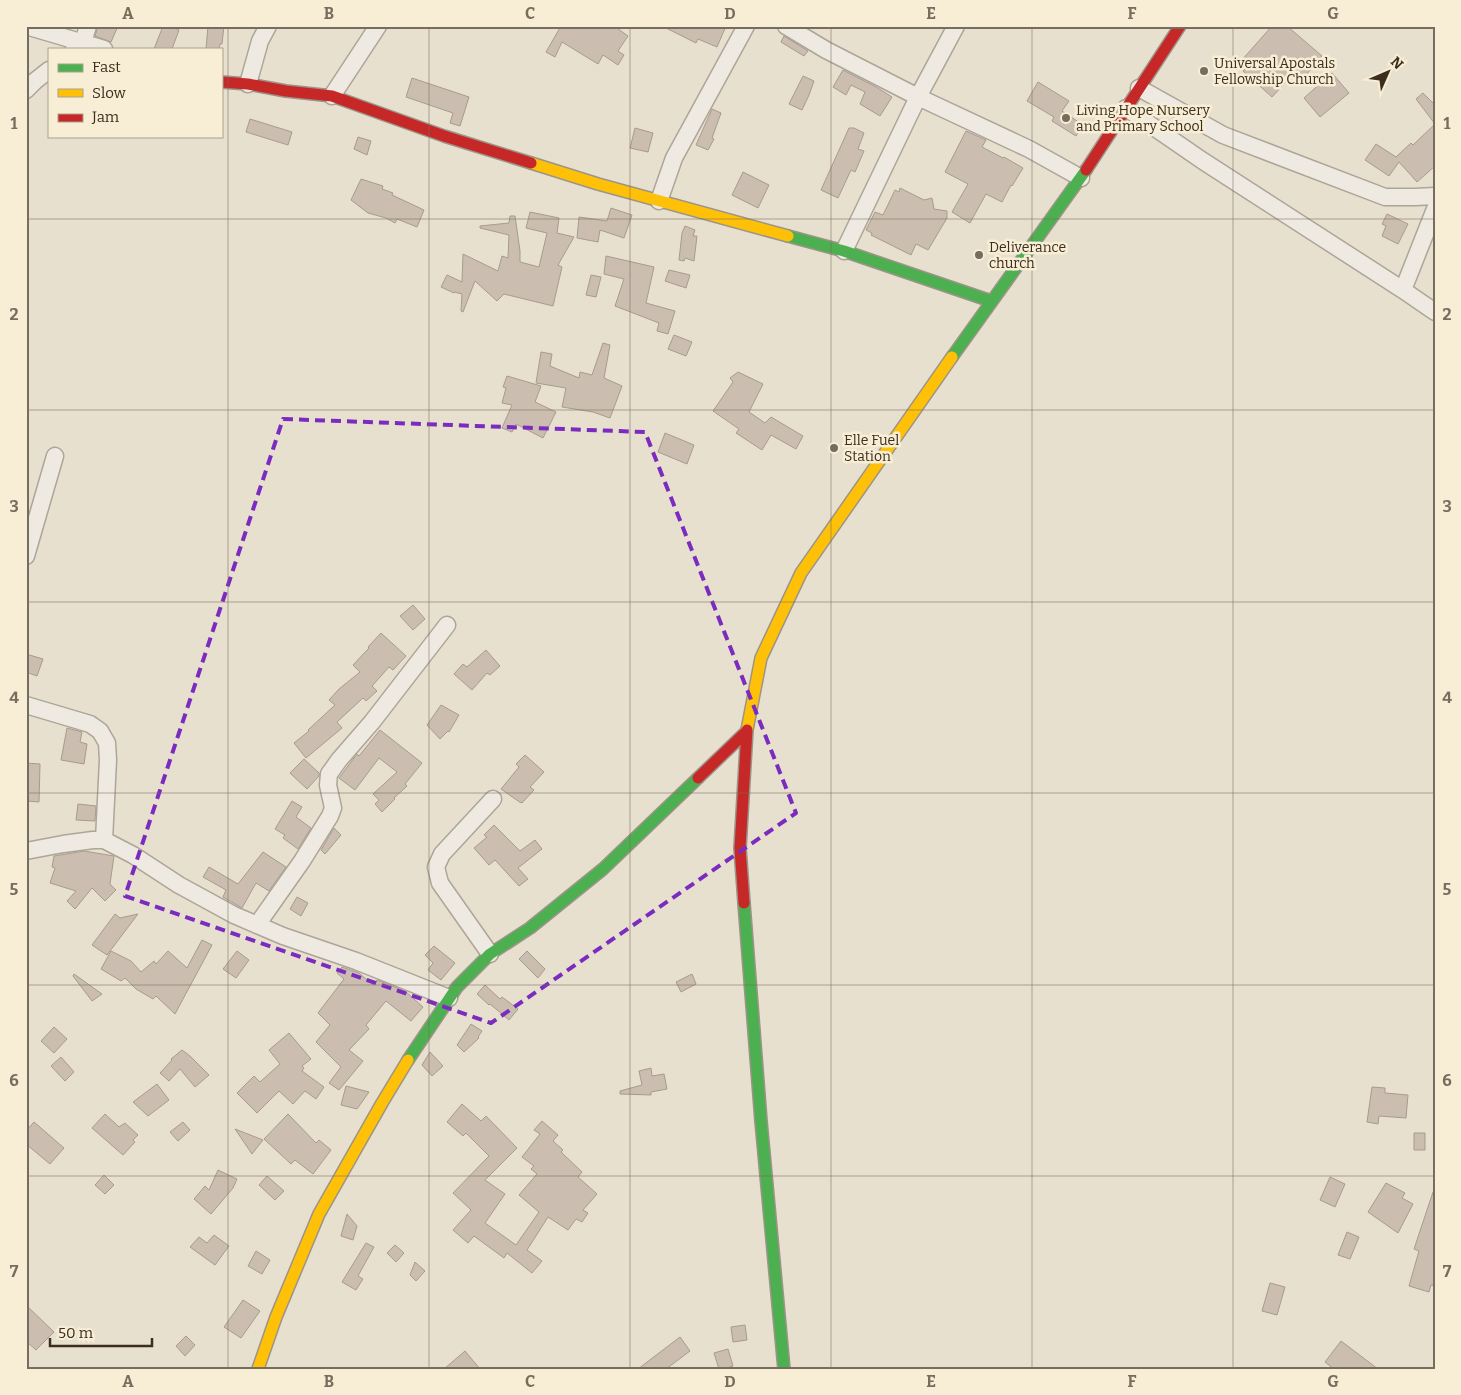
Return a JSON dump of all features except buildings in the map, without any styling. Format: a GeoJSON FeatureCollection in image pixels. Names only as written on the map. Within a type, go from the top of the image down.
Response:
{"type":"FeatureCollection","features":[{"type":"Feature","properties":{"kind":"street"},"geometry":{"type":"LineString","coordinates":[[26,26],[78,45],[98,48]]}},
{"type":"Feature","properties":{"kind":"street"},"geometry":{"type":"LineString","coordinates":[[78,45],[88,26]]}},
{"type":"Feature","properties":{"kind":"street"},"geometry":{"type":"LineString","coordinates":[[248,84],[260,41],[268,26]]}},
{"type":"Feature","properties":{"kind":"street"},"geometry":{"type":"LineString","coordinates":[[332,96],[378,26]]}},
{"type":"Feature","properties":{"kind":"street"},"geometry":{"type":"LineString","coordinates":[[659,201],[674,158],[746,26]]}},
{"type":"Feature","properties":{"kind":"street"},"geometry":{"type":"LineString","coordinates":[[786,26],[826,50],[918,97],[1029,149],[1081,178]]}},
{"type":"Feature","properties":{"kind":"street"},"geometry":{"type":"LineString","coordinates":[[844,251],[918,97],[956,26]]}},
{"type":"Feature","properties":{"kind":"street"},"geometry":{"type":"LineString","coordinates":[[784,1369],[761,1120],[740,848],[747,731],[761,658],[802,574],[991,301],[1081,178],[1180,26]]}},
{"type":"Feature","properties":{"kind":"street"},"geometry":{"type":"LineString","coordinates":[[26,90],[48,71]]}},
{"type":"Feature","properties":{"kind":"street"},"geometry":{"type":"LineString","coordinates":[[222,82],[332,96],[444,136],[598,184],[844,251],[991,301]]}},
{"type":"Feature","properties":{"kind":"street"},"geometry":{"type":"LineString","coordinates":[[1139,88],[1223,134],[1385,197],[1435,196]]}},
{"type":"Feature","properties":{"kind":"street"},"geometry":{"type":"LineString","coordinates":[[1126,108],[1203,161],[1435,312]]}},
{"type":"Feature","properties":{"kind":"street"},"geometry":{"type":"LineString","coordinates":[[1403,290],[1435,209]]}},
{"type":"Feature","properties":{"kind":"street"},"geometry":{"type":"LineString","coordinates":[[26,556],[55,456]]}},
{"type":"Feature","properties":{"kind":"street"},"geometry":{"type":"LineString","coordinates":[[257,925],[302,861],[330,816],[333,808],[328,785],[329,774],[447,625]]}},
{"type":"Feature","properties":{"kind":"street"},"geometry":{"type":"LineString","coordinates":[[26,705],[90,724],[100,731],[107,743],[108,760],[104,840]]}},
{"type":"Feature","properties":{"kind":"street"},"geometry":{"type":"LineString","coordinates":[[258,1369],[276,1317],[319,1214],[382,1103],[426,1032],[457,987],[490,954],[536,923],[603,869],[747,731]]}},
{"type":"Feature","properties":{"kind":"street"},"geometry":{"type":"LineString","coordinates":[[490,954],[440,883],[436,867],[442,854],[493,799]]}},
{"type":"Feature","properties":{"kind":"street"},"geometry":{"type":"LineString","coordinates":[[26,851],[63,844],[104,840],[134,855],[180,885],[226,911],[283,936],[356,961],[449,998]]}},
{"type":"Feature","properties":{"kind":"highlighted area"},"geometry":{"type":"Polygon","coordinates":[[[283,419],[645,432],[796,813],[491,1023],[125,896],[283,419]]]}},
{"type":"Feature","properties":{"kind":"traffic: fast"},"geometry":{"type":"LineString","coordinates":[[952,357],[1086,170]]}},
{"type":"Feature","properties":{"kind":"traffic: fast"},"geometry":{"type":"LineString","coordinates":[[788,236],[844,251],[991,301]]}},
{"type":"Feature","properties":{"kind":"traffic: fast"},"geometry":{"type":"LineString","coordinates":[[408,1060],[457,987],[490,954],[530,928],[603,869],[698,778]]}},
{"type":"Feature","properties":{"kind":"traffic: fast"},"geometry":{"type":"LineString","coordinates":[[744,903],[761,1121],[784,1369]]}},
{"type":"Feature","properties":{"kind":"traffic: slow"},"geometry":{"type":"LineString","coordinates":[[531,163],[598,184],[788,236]]}},
{"type":"Feature","properties":{"kind":"traffic: slow"},"geometry":{"type":"LineString","coordinates":[[747,730],[761,658],[801,573],[952,357]]}},
{"type":"Feature","properties":{"kind":"traffic: slow"},"geometry":{"type":"LineString","coordinates":[[258,1369],[276,1317],[319,1214],[408,1060]]}},
{"type":"Feature","properties":{"kind":"traffic: jam"},"geometry":{"type":"LineString","coordinates":[[1086,170],[1180,26]]}},
{"type":"Feature","properties":{"kind":"traffic: jam"},"geometry":{"type":"LineString","coordinates":[[222,82],[332,96],[444,136],[531,163]]}},
{"type":"Feature","properties":{"kind":"traffic: jam"},"geometry":{"type":"LineString","coordinates":[[744,903],[740,848],[747,730]]}},
{"type":"Feature","properties":{"kind":"traffic: jam"},"geometry":{"type":"LineString","coordinates":[[698,778],[747,731]]}},
{"type":"Feature","properties":{"kind":"place","name":"Universal Apostals Fellowship Church"},"geometry":{"type":"Point","coordinates":[1204,71]}},
{"type":"Feature","properties":{"kind":"place","name":"Living Hope Nursery and Primary School"},"geometry":{"type":"Point","coordinates":[1066,118]}},
{"type":"Feature","properties":{"kind":"place","name":"Deliverance church"},"geometry":{"type":"Point","coordinates":[979,255]}},
{"type":"Feature","properties":{"kind":"place","name":"Elle Fuel Station"},"geometry":{"type":"Point","coordinates":[834,448]}}]}
